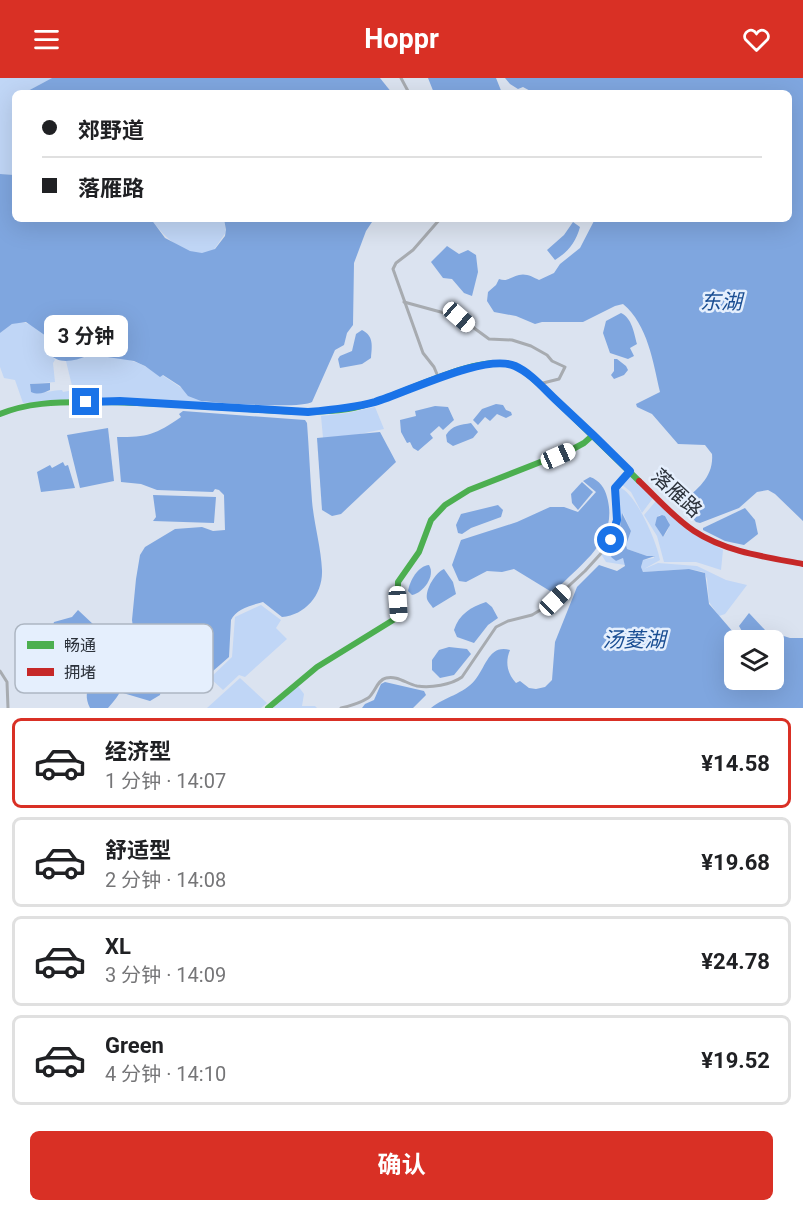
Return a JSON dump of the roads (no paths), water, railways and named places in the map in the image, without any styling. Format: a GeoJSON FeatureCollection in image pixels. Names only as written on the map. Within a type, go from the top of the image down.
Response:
{"type":"FeatureCollection","features":[{"type":"Feature","properties":{"kind":"street"},"geometry":{"type":"LineString","coordinates":[[437,222],[413,250],[394,265],[394,272],[423,353],[434,367],[439,379]]}},
{"type":"Feature","properties":{"kind":"street"},"geometry":{"type":"LineString","coordinates":[[404,302],[459,317],[489,339],[512,340],[533,347],[547,355],[552,361],[565,367],[559,379],[539,384]]}},
{"type":"Feature","properties":{"kind":"street","name":"落雁路"},"geometry":{"type":"LineString","coordinates":[[0,414],[28,404],[120,401],[308,412],[330,410],[375,402],[477,366],[504,364],[517,368],[539,384],[680,520],[706,539],[726,548],[803,564]]}},
{"type":"Feature","properties":{"kind":"street"},"geometry":{"type":"LineString","coordinates":[[268,708],[317,667],[398,617],[398,582],[419,552],[431,520],[445,505],[469,490],[571,450],[593,435]]}},
{"type":"Feature","properties":{"kind":"street"},"geometry":{"type":"LineString","coordinates":[[341,708],[369,697],[385,678],[396,678],[416,686],[423,686],[447,684],[462,677],[496,627],[508,621],[530,616],[547,606],[605,549],[616,526],[616,486],[630,471]]}},
{"type":"Feature","properties":{"kind":"street"},"geometry":{"type":"LineString","coordinates":[[0,671],[7,682],[8,708]]}},
{"type":"Feature","properties":{"kind":"water"},"geometry":{"type":"Polygon","coordinates":[[[52,78],[380,78],[390,90],[30,90],[52,78]]]}},
{"type":"Feature","properties":{"kind":"water"},"geometry":{"type":"Polygon","coordinates":[[[428,78],[496,78],[501,90],[433,90],[428,78]]]}},
{"type":"Feature","properties":{"kind":"water","name":"东湖"},"geometry":{"type":"Polygon","coordinates":[[[505,78],[803,78],[803,521],[768,490],[757,492],[739,508],[700,523],[696,522],[682,507],[683,501],[699,487],[708,475],[712,454],[705,445],[678,444],[652,414],[637,407],[636,404],[660,392],[644,333],[623,304],[583,322],[535,324],[516,316],[494,312],[487,301],[488,292],[499,279],[507,280],[524,275],[539,280],[554,273],[560,264],[580,248],[593,222],[792,222],[792,90],[528,90],[523,87],[518,89],[505,78]]]}},
{"type":"Feature","properties":{"kind":"water"},"geometry":{"type":"Polygon","coordinates":[[[0,174],[12,175],[12,222],[153,222],[165,238],[190,251],[202,253],[215,249],[225,236],[225,222],[372,222],[366,231],[354,263],[353,325],[347,333],[344,345],[335,350],[312,402],[277,405],[201,401],[188,396],[180,386],[163,375],[160,377],[134,361],[94,355],[74,343],[46,336],[26,322],[12,324],[0,333],[0,174]]]}},
{"type":"Feature","properties":{"kind":"water"},"geometry":{"type":"Polygon","coordinates":[[[573,222],[580,227],[574,242],[564,254],[555,260],[547,250],[564,235],[573,222]]]}},
{"type":"Feature","properties":{"kind":"water"},"geometry":{"type":"Polygon","coordinates":[[[447,246],[459,254],[468,250],[476,255],[478,272],[472,296],[464,293],[452,279],[443,278],[431,262],[447,246]]]}},
{"type":"Feature","properties":{"kind":"water"},"geometry":{"type":"Polygon","coordinates":[[[621,313],[630,322],[637,344],[630,348],[634,356],[628,359],[610,353],[603,333],[606,321],[621,313]]]}},
{"type":"Feature","properties":{"kind":"water"},"geometry":{"type":"Polygon","coordinates":[[[362,330],[370,338],[371,358],[362,364],[340,368],[338,359],[352,351],[356,334],[362,330]]]}},
{"type":"Feature","properties":{"kind":"water"},"geometry":{"type":"Polygon","coordinates":[[[55,344],[76,352],[82,351],[87,356],[61,361],[49,353],[55,344]]]}},
{"type":"Feature","properties":{"kind":"water"},"geometry":{"type":"Polygon","coordinates":[[[614,359],[626,366],[628,370],[624,375],[614,379],[611,375],[614,371],[614,359]]]}},
{"type":"Feature","properties":{"kind":"water"},"geometry":{"type":"Polygon","coordinates":[[[50,383],[48,391],[31,392],[30,384],[50,383]]]}},
{"type":"Feature","properties":{"kind":"water"},"geometry":{"type":"Polygon","coordinates":[[[496,404],[503,405],[512,415],[506,418],[497,414],[490,421],[485,417],[478,425],[473,420],[482,409],[496,404]]]}},
{"type":"Feature","properties":{"kind":"water"},"geometry":{"type":"Polygon","coordinates":[[[435,406],[448,407],[454,420],[443,430],[439,426],[430,434],[433,438],[418,451],[410,442],[407,443],[401,432],[400,420],[416,416],[415,411],[435,406]]]}},
{"type":"Feature","properties":{"kind":"water"},"geometry":{"type":"Polygon","coordinates":[[[183,411],[305,420],[307,423],[313,510],[322,570],[320,587],[305,608],[291,615],[282,617],[263,602],[245,608],[233,616],[229,657],[213,671],[213,624],[133,624],[132,620],[140,555],[145,547],[175,529],[202,527],[213,531],[225,530],[224,495],[219,490],[215,489],[213,492],[157,490],[141,484],[121,482],[117,437],[144,435],[157,431],[181,417],[179,414],[183,411]]]}},
{"type":"Feature","properties":{"kind":"water"},"geometry":{"type":"Polygon","coordinates":[[[471,423],[478,432],[473,438],[453,446],[447,442],[446,435],[451,429],[471,423]]]}},
{"type":"Feature","properties":{"kind":"water"},"geometry":{"type":"Polygon","coordinates":[[[108,428],[114,481],[80,488],[67,435],[108,428]]]}},
{"type":"Feature","properties":{"kind":"water"},"geometry":{"type":"Polygon","coordinates":[[[380,432],[396,462],[341,514],[332,516],[322,510],[317,438],[380,432]]]}},
{"type":"Feature","properties":{"kind":"water"},"geometry":{"type":"Polygon","coordinates":[[[63,462],[65,466],[68,465],[75,488],[41,492],[37,472],[50,465],[52,468],[63,462]]]}},
{"type":"Feature","properties":{"kind":"water"},"geometry":{"type":"Polygon","coordinates":[[[590,477],[599,482],[606,494],[609,512],[608,526],[596,549],[556,590],[550,591],[514,569],[502,572],[487,571],[466,582],[459,581],[452,565],[461,540],[517,522],[550,507],[564,507],[578,512],[596,492],[583,481],[590,477]]]}},
{"type":"Feature","properties":{"kind":"water"},"geometry":{"type":"Polygon","coordinates":[[[582,482],[593,492],[578,510],[572,503],[571,494],[582,482]]]}},
{"type":"Feature","properties":{"kind":"water"},"geometry":{"type":"Polygon","coordinates":[[[153,495],[216,497],[214,523],[153,521],[156,517],[153,495]]]}},
{"type":"Feature","properties":{"kind":"water"},"geometry":{"type":"Polygon","coordinates":[[[498,505],[503,510],[501,517],[471,528],[462,534],[458,533],[456,525],[461,514],[498,505]]]}},
{"type":"Feature","properties":{"kind":"water"},"geometry":{"type":"Polygon","coordinates":[[[745,508],[755,520],[758,534],[744,545],[725,541],[703,530],[703,528],[745,508]]]}},
{"type":"Feature","properties":{"kind":"water","name":"汤菱湖"},"geometry":{"type":"Polygon","coordinates":[[[622,513],[631,531],[626,545],[627,549],[647,556],[655,556],[643,560],[641,567],[643,572],[689,569],[705,573],[709,604],[731,630],[724,630],[724,690],[784,690],[784,636],[803,638],[803,708],[431,708],[470,685],[497,650],[510,650],[508,667],[516,683],[520,681],[529,688],[536,689],[545,687],[552,680],[555,642],[577,587],[599,565],[617,571],[625,566],[623,558],[616,561],[611,557],[619,534],[622,513]]]}},
{"type":"Feature","properties":{"kind":"water"},"geometry":{"type":"Polygon","coordinates":[[[662,515],[670,525],[663,537],[655,525],[657,517],[662,515]]]}},
{"type":"Feature","properties":{"kind":"water"},"geometry":{"type":"Polygon","coordinates":[[[429,565],[430,579],[420,591],[412,595],[408,591],[413,578],[421,568],[429,565]]]}},
{"type":"Feature","properties":{"kind":"water"},"geometry":{"type":"Polygon","coordinates":[[[444,569],[453,582],[456,594],[433,608],[427,599],[429,586],[444,569]]]}},
{"type":"Feature","properties":{"kind":"water"},"geometry":{"type":"Polygon","coordinates":[[[486,602],[498,618],[488,625],[474,643],[457,637],[454,630],[462,615],[486,602]]]}},
{"type":"Feature","properties":{"kind":"water"},"geometry":{"type":"Polygon","coordinates":[[[78,610],[93,624],[53,624],[72,617],[78,610]]]}},
{"type":"Feature","properties":{"kind":"water","name":"汤菱湖"},"geometry":{"type":"Polygon","coordinates":[[[749,613],[765,630],[741,630],[739,626],[749,613]]]}},
{"type":"Feature","properties":{"kind":"water"},"geometry":{"type":"Polygon","coordinates":[[[449,647],[467,649],[471,654],[454,675],[440,678],[432,670],[432,660],[439,650],[449,647]]]}},
{"type":"Feature","properties":{"kind":"water"},"geometry":{"type":"Polygon","coordinates":[[[385,682],[424,691],[426,695],[413,708],[362,708],[374,700],[381,684],[385,682]]]}},
{"type":"Feature","properties":{"kind":"water"},"geometry":{"type":"Polygon","coordinates":[[[87,693],[119,693],[108,708],[90,708],[87,693]]]}},
{"type":"Feature","properties":{"kind":"water"},"geometry":{"type":"Polygon","coordinates":[[[123,693],[160,693],[150,701],[123,693]]]}}]}
